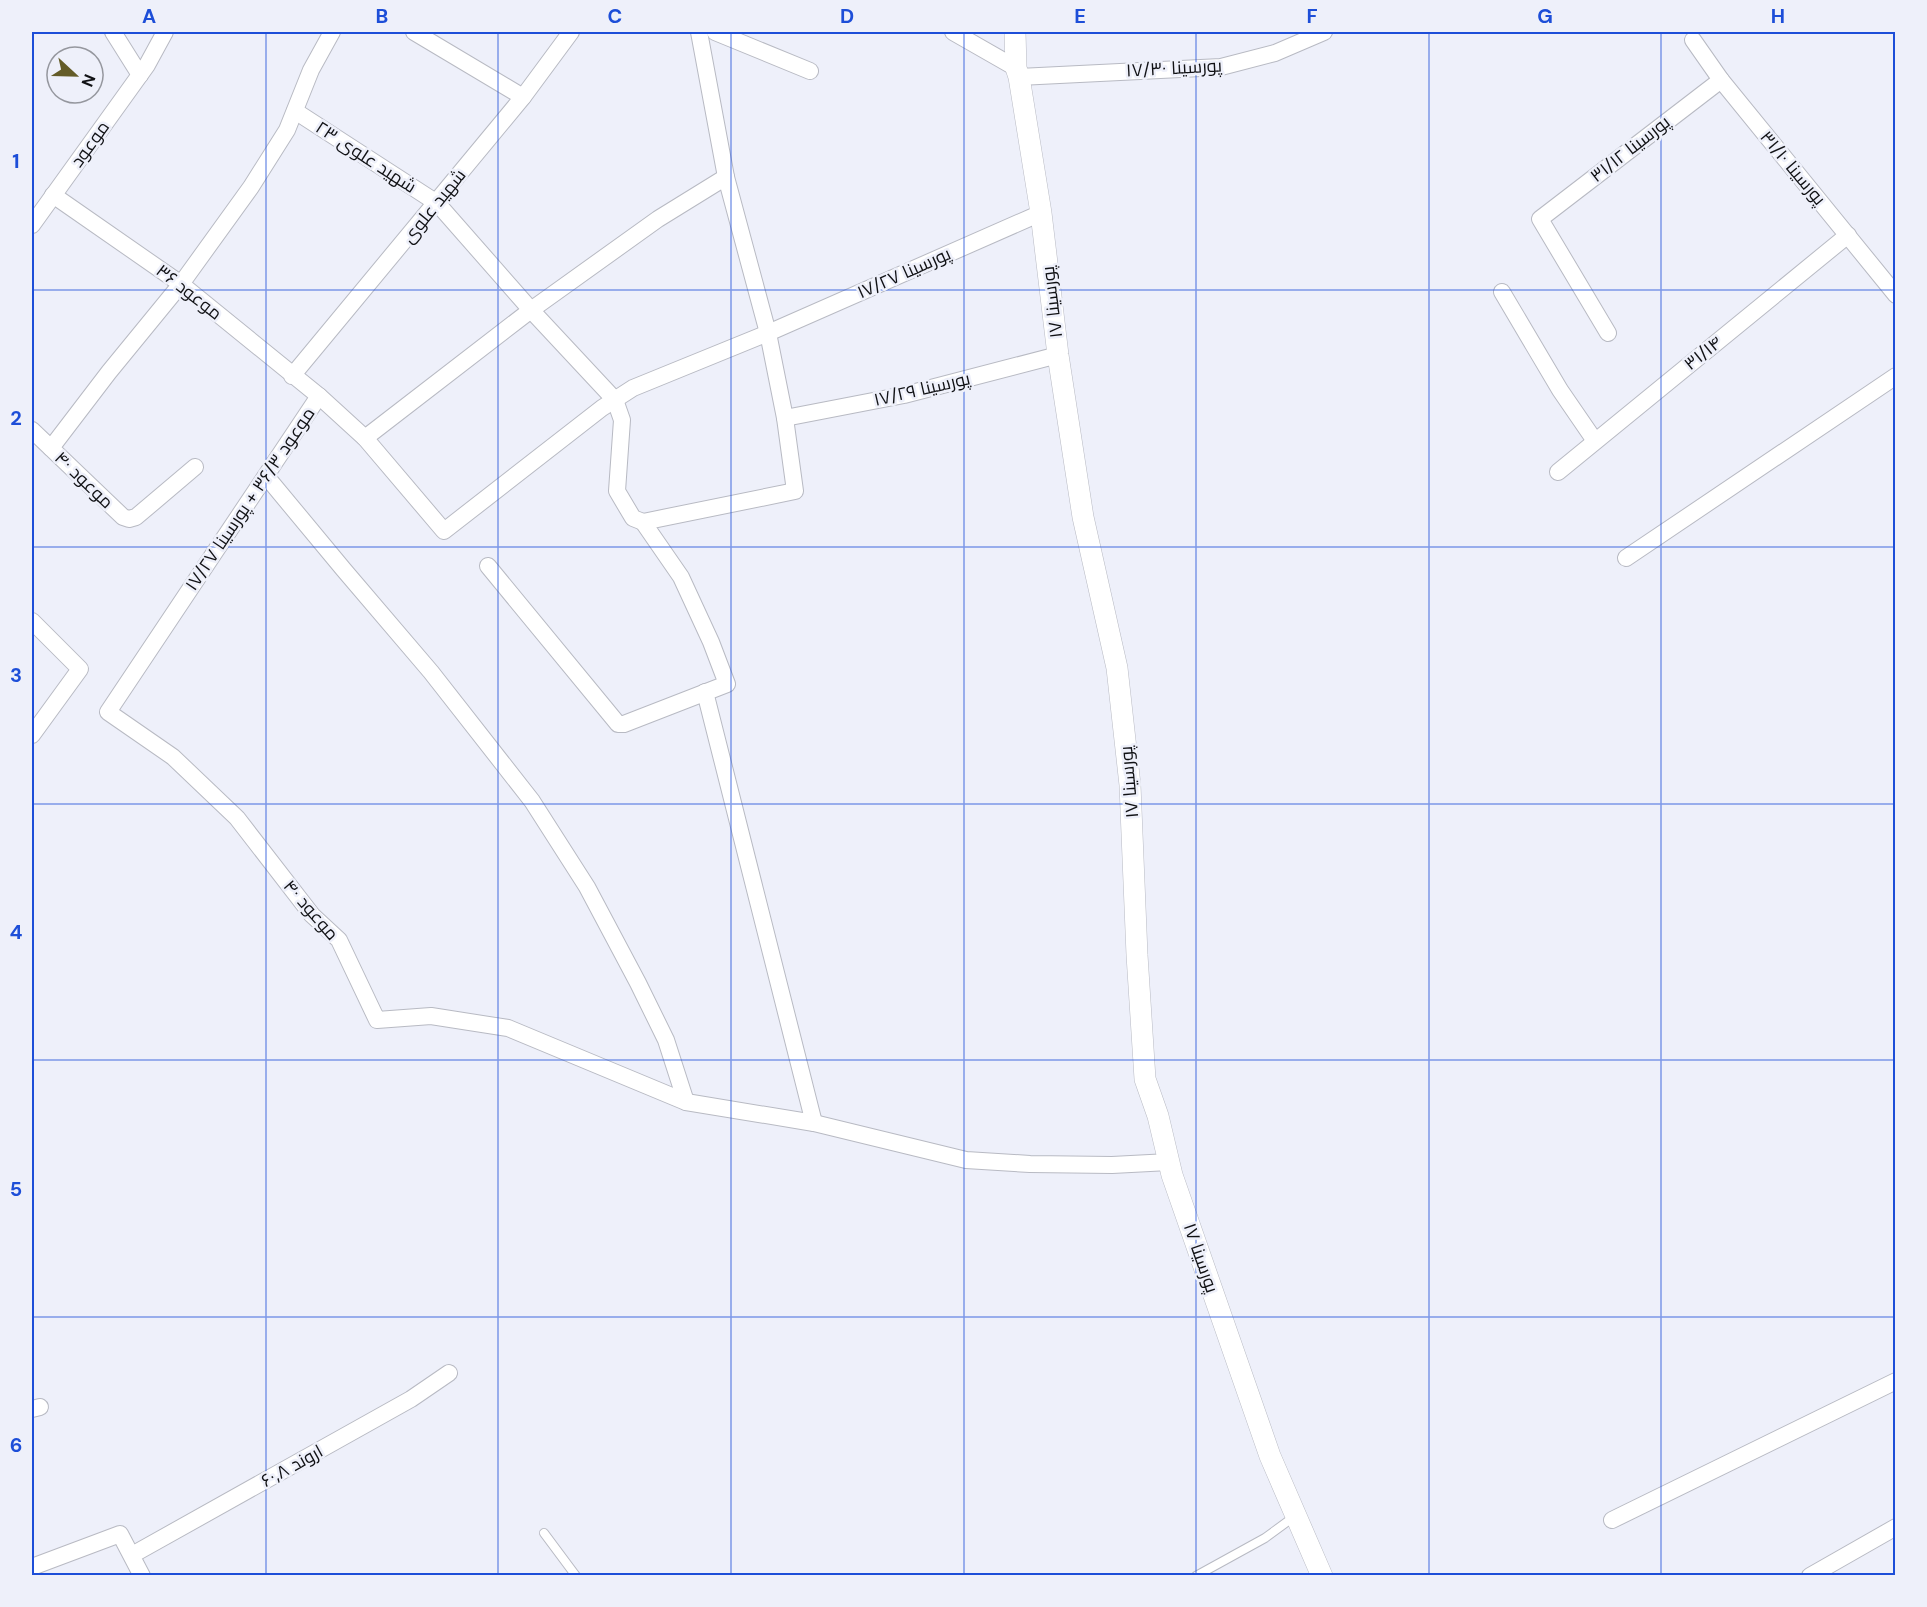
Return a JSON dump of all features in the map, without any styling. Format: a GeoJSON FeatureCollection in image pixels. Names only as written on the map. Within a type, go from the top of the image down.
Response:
{"type":"FeatureCollection","features":[{"type":"Feature","properties":{"kind":"street"},"geometry":{"type":"LineString","coordinates":[[113,32],[140,75]]}},
{"type":"Feature","properties":{"kind":"street","name":"موعود"},"geometry":{"type":"LineString","coordinates":[[32,225],[140,75],[165,32]]}},
{"type":"Feature","properties":{"kind":"street"},"geometry":{"type":"LineString","coordinates":[[51,448],[181,284],[250,187],[287,130],[311,70],[332,32]]}},
{"type":"Feature","properties":{"kind":"street"},"geometry":{"type":"LineString","coordinates":[[414,32],[523,97]]}},
{"type":"Feature","properties":{"kind":"street","name":"شهید علوی"},"geometry":{"type":"LineString","coordinates":[[292,376],[437,203],[523,97],[572,32]]}},
{"type":"Feature","properties":{"kind":"street"},"geometry":{"type":"LineString","coordinates":[[642,522],[795,491],[785,418],[768,333],[726,177],[699,32]]}},
{"type":"Feature","properties":{"kind":"street"},"geometry":{"type":"LineString","coordinates":[[715,32],[810,71]]}},
{"type":"Feature","properties":{"kind":"street"},"geometry":{"type":"LineString","coordinates":[[953,32],[1017,73]]}},
{"type":"Feature","properties":{"kind":"street","name":"پورسینا ۱۷"},"geometry":{"type":"LineString","coordinates":[[1015,32],[1017,73],[1041,213],[1058,355],[1083,517],[1117,668],[1130,785],[1145,1079],[1158,1116],[1169,1162],[1266,1444],[1323,1575]]}},
{"type":"Feature","properties":{"kind":"street","name":"پورسینا ۱۷/۳۰"},"geometry":{"type":"LineString","coordinates":[[1017,73],[1221,67],[1275,53],[1324,32]]}},
{"type":"Feature","properties":{"kind":"street","name":"پورسینا ۳۱/۱۰"},"geometry":{"type":"LineString","coordinates":[[1695,34],[1720,80],[1896,295]]}},
{"type":"Feature","properties":{"kind":"street","name":"پورسینا ۳۱/۱۲"},"geometry":{"type":"LineString","coordinates":[[1608,333],[1540,219],[1720,80]]}},
{"type":"Feature","properties":{"kind":"street","name":"شهید علوی ۲۳"},"geometry":{"type":"LineString","coordinates":[[294,111],[437,203],[531,310],[615,400]]}},
{"type":"Feature","properties":{"kind":"street"},"geometry":{"type":"LineString","coordinates":[[365,438],[531,310],[658,219],[726,177]]}},
{"type":"Feature","properties":{"kind":"street","name":"موعود ۳۶"},"geometry":{"type":"LineString","coordinates":[[53,195],[181,284],[319,396],[365,438],[444,531]]}},
{"type":"Feature","properties":{"kind":"street","name":"پورسینا ۱۷/۲۷"},"geometry":{"type":"LineString","coordinates":[[444,531],[633,388],[768,333],[1041,213]]}},
{"type":"Feature","properties":{"kind":"street","name":"۳۱/۱۴"},"geometry":{"type":"LineString","coordinates":[[1558,472],[1848,235]]}},
{"type":"Feature","properties":{"kind":"street"},"geometry":{"type":"LineString","coordinates":[[1502,292],[1560,390],[1595,441]]}},
{"type":"Feature","properties":{"kind":"street","name":"پورسینا ۱۷/۲۹"},"geometry":{"type":"LineString","coordinates":[[785,418],[904,395],[1058,355]]}},
{"type":"Feature","properties":{"kind":"street"},"geometry":{"type":"LineString","coordinates":[[1626,558],[1896,376]]}},
{"type":"Feature","properties":{"kind":"street","name":"موعود ۳۶/۳ + پورسینا ۱۷/۲۷"},"geometry":{"type":"LineString","coordinates":[[181,602],[319,396]]}},
{"type":"Feature","properties":{"kind":"street"},"geometry":{"type":"LineString","coordinates":[[488,566],[618,724],[624,724],[725,686],[727,681],[681,577],[642,522],[633,518],[617,491],[622,420],[615,400]]}},
{"type":"Feature","properties":{"kind":"street","name":"موعود ۴۰"},"geometry":{"type":"LineString","coordinates":[[32,430],[123,517],[129,519],[136,517],[195,467]]}},
{"type":"Feature","properties":{"kind":"street"},"geometry":{"type":"LineString","coordinates":[[266,476],[431,672],[532,801],[587,887],[638,983],[666,1040],[686,1102],[814,1123],[966,1160],[1030,1164],[1112,1165],[1169,1162]]}},
{"type":"Feature","properties":{"kind":"street","name":"موعود ۴۰"},"geometry":{"type":"LineString","coordinates":[[181,602],[108,712],[173,757],[237,818],[312,915],[339,940],[377,1020],[431,1016],[508,1028],[686,1102]]}},
{"type":"Feature","properties":{"kind":"street"},"geometry":{"type":"LineString","coordinates":[[32,621],[80,669],[32,735]]}},
{"type":"Feature","properties":{"kind":"street"},"geometry":{"type":"LineString","coordinates":[[705,692],[814,1123]]}},
{"type":"Feature","properties":{"kind":"street","name":"اروند ۶۰٫۸"},"geometry":{"type":"LineString","coordinates":[[132,1555],[411,1399],[449,1372]]}},
{"type":"Feature","properties":{"kind":"street"},"geometry":{"type":"LineString","coordinates":[[1612,1520],[1896,1381]]}},
{"type":"Feature","properties":{"kind":"street"},"geometry":{"type":"LineString","coordinates":[[1810,1575],[1896,1527]]}},
{"type":"Feature","properties":{"kind":"street"},"geometry":{"type":"LineString","coordinates":[[32,1567],[120,1534],[142,1575]]}},
{"type":"Feature","properties":{"kind":"lane"},"geometry":{"type":"LineString","coordinates":[[1196,1575],[1265,1538],[1295,1515]]}},
{"type":"Feature","properties":{"kind":"lane"},"geometry":{"type":"LineString","coordinates":[[544,1533],[576,1575]]}}]}
